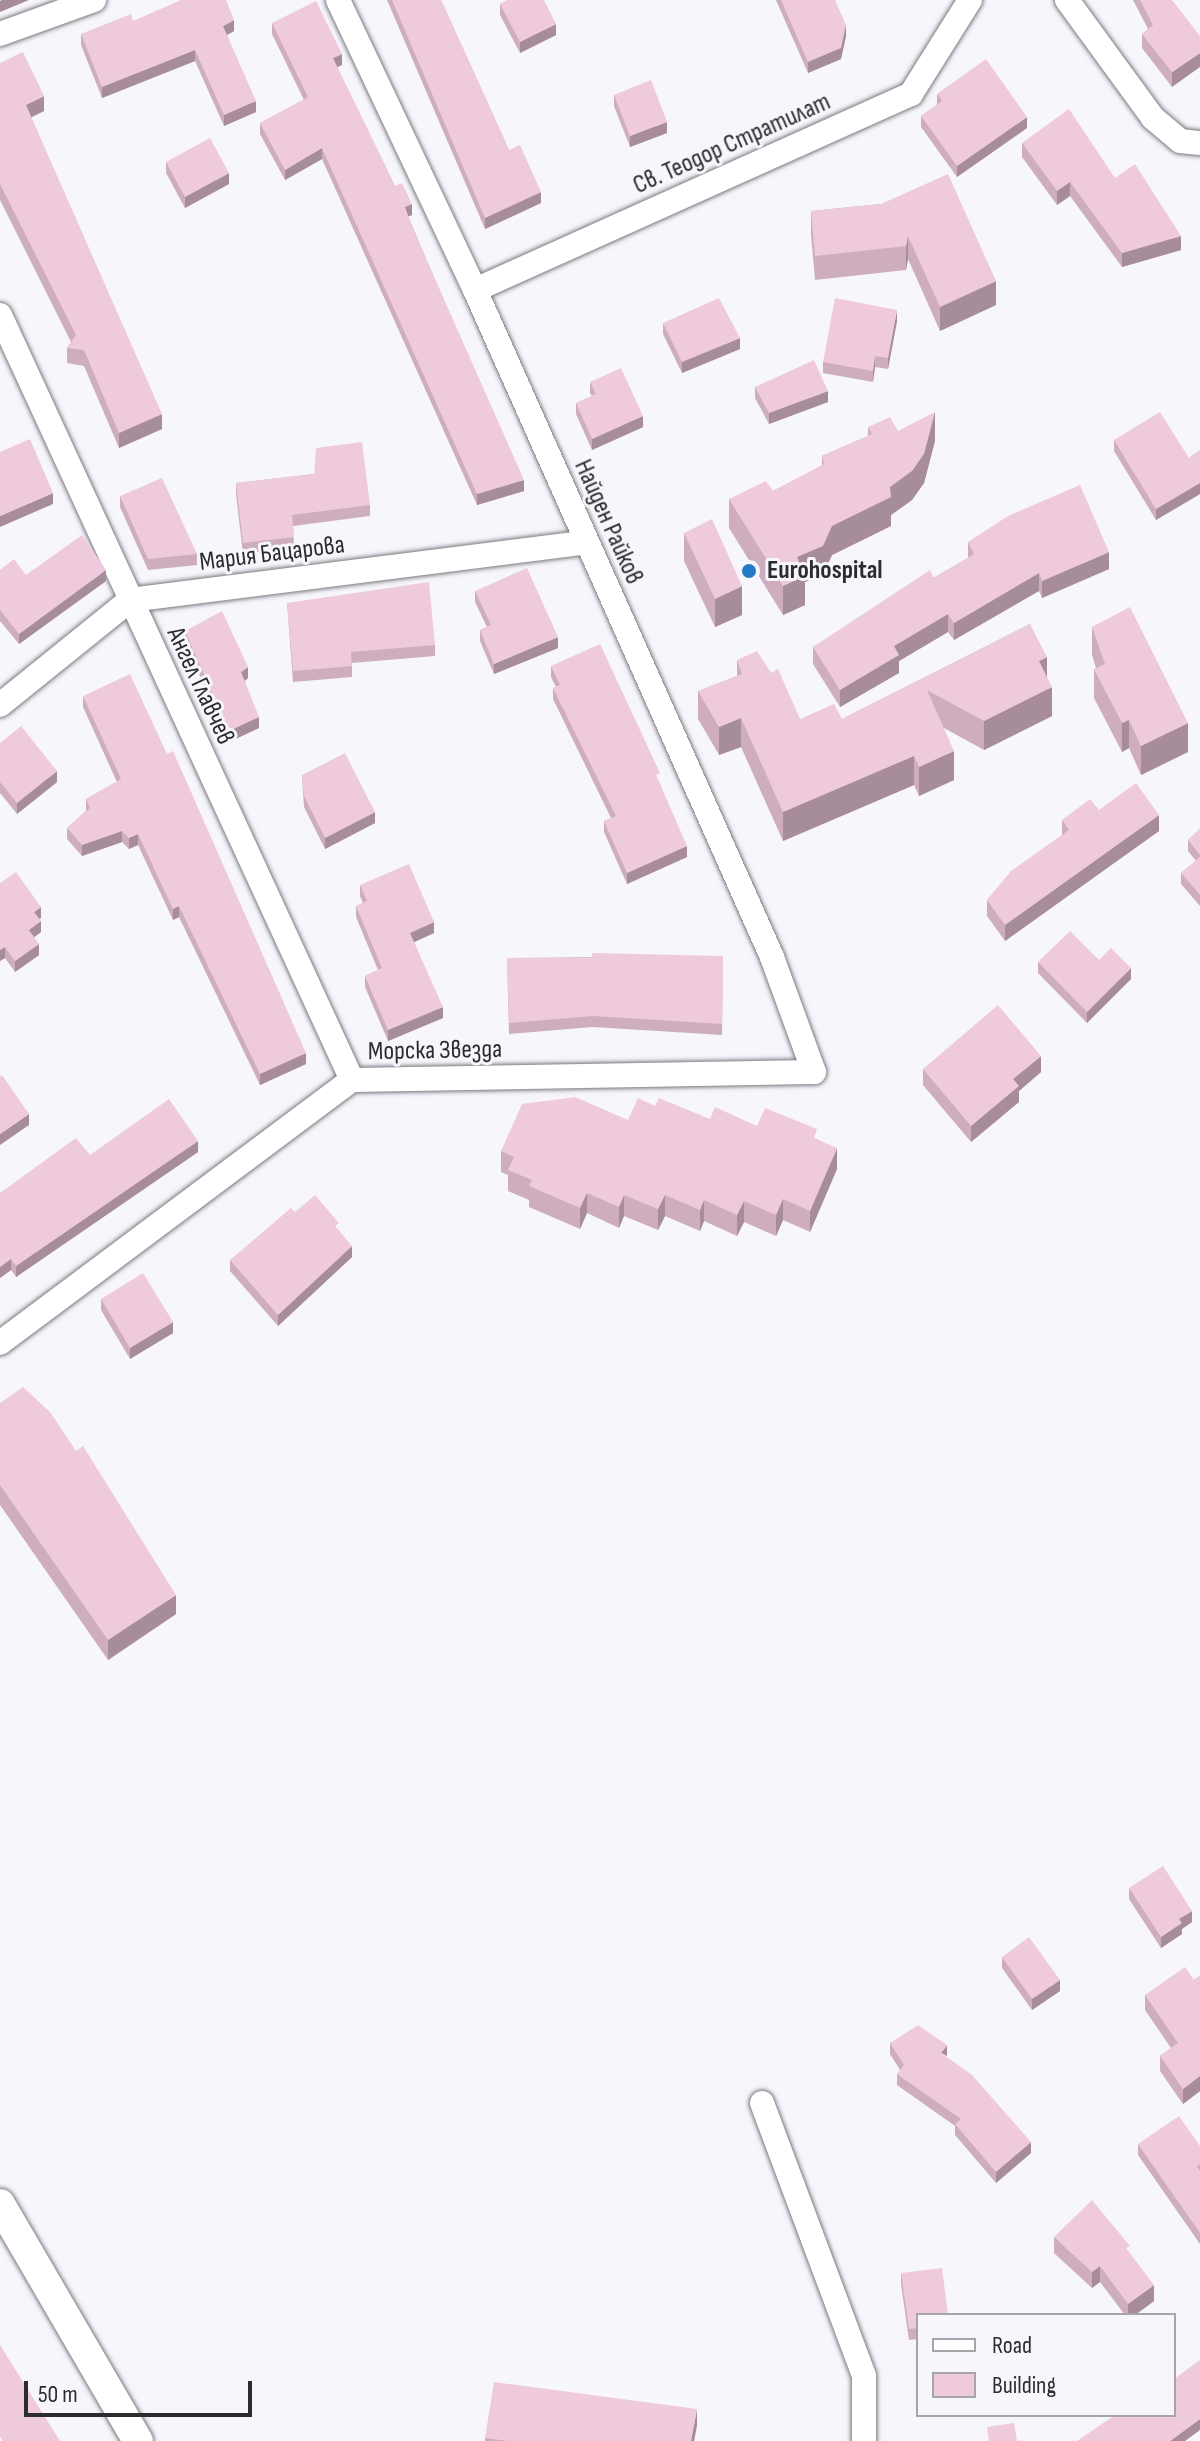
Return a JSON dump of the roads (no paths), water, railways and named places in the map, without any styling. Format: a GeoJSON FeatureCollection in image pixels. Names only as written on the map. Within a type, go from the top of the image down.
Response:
{"type":"FeatureCollection","features":[{"type":"Feature","properties":{"kind":"street"},"geometry":{"type":"LineString","coordinates":[[0,34],[94,0]]}},
{"type":"Feature","properties":{"kind":"street","name":"Найден Райков"},"geometry":{"type":"LineString","coordinates":[[338,0],[475,290],[772,957],[814,1072]]}},
{"type":"Feature","properties":{"kind":"street","name":"Св. Теодор Стратилат"},"geometry":{"type":"LineString","coordinates":[[475,290],[911,94],[970,0]]}},
{"type":"Feature","properties":{"kind":"street"},"geometry":{"type":"LineString","coordinates":[[1067,0],[1153,118],[1180,141],[1200,143]]}},
{"type":"Feature","properties":{"kind":"street","name":"Ангел Главчев"},"geometry":{"type":"LineString","coordinates":[[0,315],[352,1080]]}},
{"type":"Feature","properties":{"kind":"street","name":"Мария Бацарова"},"geometry":{"type":"LineString","coordinates":[[130,600],[586,542]]}},
{"type":"Feature","properties":{"kind":"street"},"geometry":{"type":"LineString","coordinates":[[0,705],[130,600]]}},
{"type":"Feature","properties":{"kind":"street","name":"Морска Звезда"},"geometry":{"type":"LineString","coordinates":[[0,1343],[352,1080],[814,1072]]}},
{"type":"Feature","properties":{"kind":"street"},"geometry":{"type":"LineString","coordinates":[[762,2103],[864,2376],[864,2441]]}},
{"type":"Feature","properties":{"kind":"street"},"geometry":{"type":"LineString","coordinates":[[0,2204],[138,2441]]}},
{"type":"Feature","properties":{"kind":"place","name":"Eurohospital"},"geometry":{"type":"Point","coordinates":[749,571]}}]}
